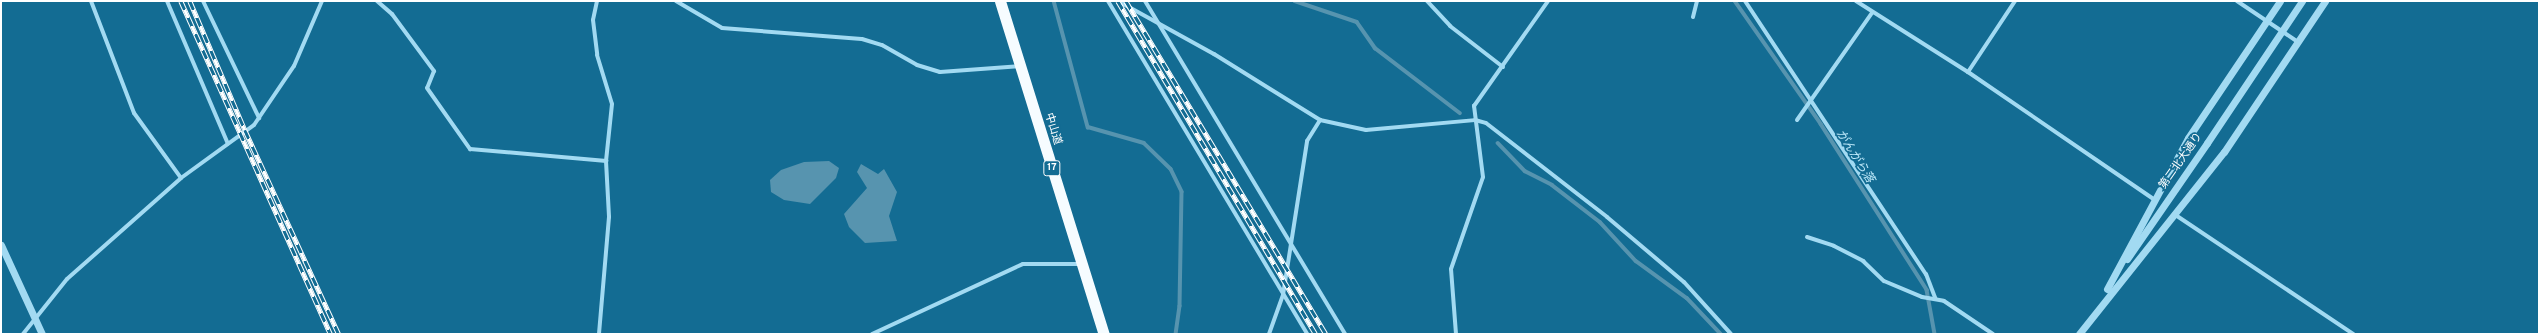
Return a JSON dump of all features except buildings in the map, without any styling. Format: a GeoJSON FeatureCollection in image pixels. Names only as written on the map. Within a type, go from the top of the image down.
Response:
{"type":"FeatureCollection","features":[{"type":"Feature","properties":{"kind":"highway","name":"中山道"},"geometry":{"type":"LineString","coordinates":[[1000,1],[1104,334]]}},
{"type":"Feature","properties":{"kind":"street"},"geometry":{"type":"LineString","coordinates":[[91,1],[134,113],[181,178]]}},
{"type":"Feature","properties":{"kind":"street"},"geometry":{"type":"LineString","coordinates":[[167,1],[228,144]]}},
{"type":"Feature","properties":{"kind":"street"},"geometry":{"type":"LineString","coordinates":[[203,1],[259,118]]}},
{"type":"Feature","properties":{"kind":"street"},"geometry":{"type":"LineString","coordinates":[[22,334],[68,280],[181,178],[228,144],[259,118],[294,66],[322,1]]}},
{"type":"Feature","properties":{"kind":"street"},"geometry":{"type":"LineString","coordinates":[[377,1],[392,14],[434,71],[427,88],[470,149],[606,161]]}},
{"type":"Feature","properties":{"kind":"street"},"geometry":{"type":"LineString","coordinates":[[597,1],[593,20],[597,55],[612,104],[606,161],[609,217],[598,334]]}},
{"type":"Feature","properties":{"kind":"street"},"geometry":{"type":"LineString","coordinates":[[676,1],[722,28],[862,39],[882,45],[917,65],[940,72],[1020,66]]}},
{"type":"Feature","properties":{"kind":"street"},"geometry":{"type":"LineString","coordinates":[[1108,1],[1307,334]]}},
{"type":"Feature","properties":{"kind":"street"},"geometry":{"type":"LineString","coordinates":[[1118,1],[1159,23],[1320,120],[1366,130],[1475,120],[1486,123],[1607,217],[1684,282],[1731,334]]}},
{"type":"Feature","properties":{"kind":"street"},"geometry":{"type":"LineString","coordinates":[[1145,1],[1345,334]]}},
{"type":"Feature","properties":{"kind":"street"},"geometry":{"type":"LineString","coordinates":[[1427,1],[1450,26],[1503,67]]}},
{"type":"Feature","properties":{"kind":"street"},"geometry":{"type":"LineString","coordinates":[[1456,334],[1451,269],[1483,178],[1484,162],[1475,120],[1474,106],[1503,67],[1548,1]]}},
{"type":"Feature","properties":{"kind":"street"},"geometry":{"type":"LineString","coordinates":[[1693,17],[1696,1]]}},
{"type":"Feature","properties":{"kind":"street"},"geometry":{"type":"LineString","coordinates":[[1745,1],[1926,274],[1935,298]]}},
{"type":"Feature","properties":{"kind":"street"},"geometry":{"type":"LineString","coordinates":[[1856,1],[1872,13],[1968,72],[2155,200]]}},
{"type":"Feature","properties":{"kind":"street"},"geometry":{"type":"LineString","coordinates":[[1968,72],[2015,1]]}},
{"type":"Feature","properties":{"kind":"street"},"geometry":{"type":"LineString","coordinates":[[2237,1],[2298,42]]}},
{"type":"Feature","properties":{"kind":"street"},"geometry":{"type":"LineString","coordinates":[[2107,288],[2200,118],[2280,1]]}},
{"type":"Feature","properties":{"kind":"street","name":"第二北大通り"},"geometry":{"type":"LineString","coordinates":[[2078,334],[2107,288],[2208,143],[2302,1]]}},
{"type":"Feature","properties":{"kind":"street"},"geometry":{"type":"LineString","coordinates":[[2078,334],[2224,152],[2326,1]]}},
{"type":"Feature","properties":{"kind":"street"},"geometry":{"type":"LineString","coordinates":[[1797,120],[1812,102],[1872,13]]}},
{"type":"Feature","properties":{"kind":"street"},"geometry":{"type":"LineString","coordinates":[[1269,334],[1284,295],[1290,241],[1307,140],[1320,120]]}},
{"type":"Feature","properties":{"kind":"street"},"geometry":{"type":"LineString","coordinates":[[2174,214],[2353,334]]}},
{"type":"Feature","properties":{"kind":"street"},"geometry":{"type":"LineString","coordinates":[[1806,237],[1834,246],[1863,261],[1876,276],[1922,297],[1944,300],[1993,334]]}},
{"type":"Feature","properties":{"kind":"street"},"geometry":{"type":"LineString","coordinates":[[2,249],[36,316],[42,334]]}},
{"type":"Feature","properties":{"kind":"street"},"geometry":{"type":"LineString","coordinates":[[872,334],[1022,264],[1082,264]]}},
{"type":"Feature","properties":{"kind":"water"},"geometry":{"type":"Polygon","coordinates":[[[829,161],[839,168],[836,178],[810,204],[784,200],[771,192],[770,180],[781,170],[804,162],[829,161]]]}},
{"type":"Feature","properties":{"kind":"water"},"geometry":{"type":"Polygon","coordinates":[[[861,164],[878,174],[884,169],[897,192],[889,216],[897,241],[865,243],[849,227],[844,214],[867,188],[857,172],[861,164]]]}},
{"type":"Feature","properties":{"kind":"waterway"},"geometry":{"type":"LineString","coordinates":[[1054,1],[1088,127],[1144,143],[1171,169],[1182,192],[1180,306],[1176,334]]}},
{"type":"Feature","properties":{"kind":"waterway"},"geometry":{"type":"LineString","coordinates":[[1295,1],[1357,22],[1375,48],[1460,113]]}},
{"type":"Feature","properties":{"kind":"waterway","name":"がんがら落"},"geometry":{"type":"LineString","coordinates":[[1735,1],[1821,124],[1927,290],[1935,334]]}},
{"type":"Feature","properties":{"kind":"waterway"},"geometry":{"type":"LineString","coordinates":[[1498,143],[1525,171],[1552,185],[1600,222],[1636,261],[1687,298],[1721,334]]}},
{"type":"Feature","properties":{"kind":"railway"},"geometry":{"type":"LineString","coordinates":[[181,1],[331,334]]}},
{"type":"Feature","properties":{"kind":"railway"},"geometry":{"type":"LineString","coordinates":[[190,1],[245,130],[339,334]]}},
{"type":"Feature","properties":{"kind":"railway"},"geometry":{"type":"LineString","coordinates":[[1118,1],[1316,334]]}},
{"type":"Feature","properties":{"kind":"railway"},"geometry":{"type":"LineString","coordinates":[[1126,1],[1326,334]]}}]}
